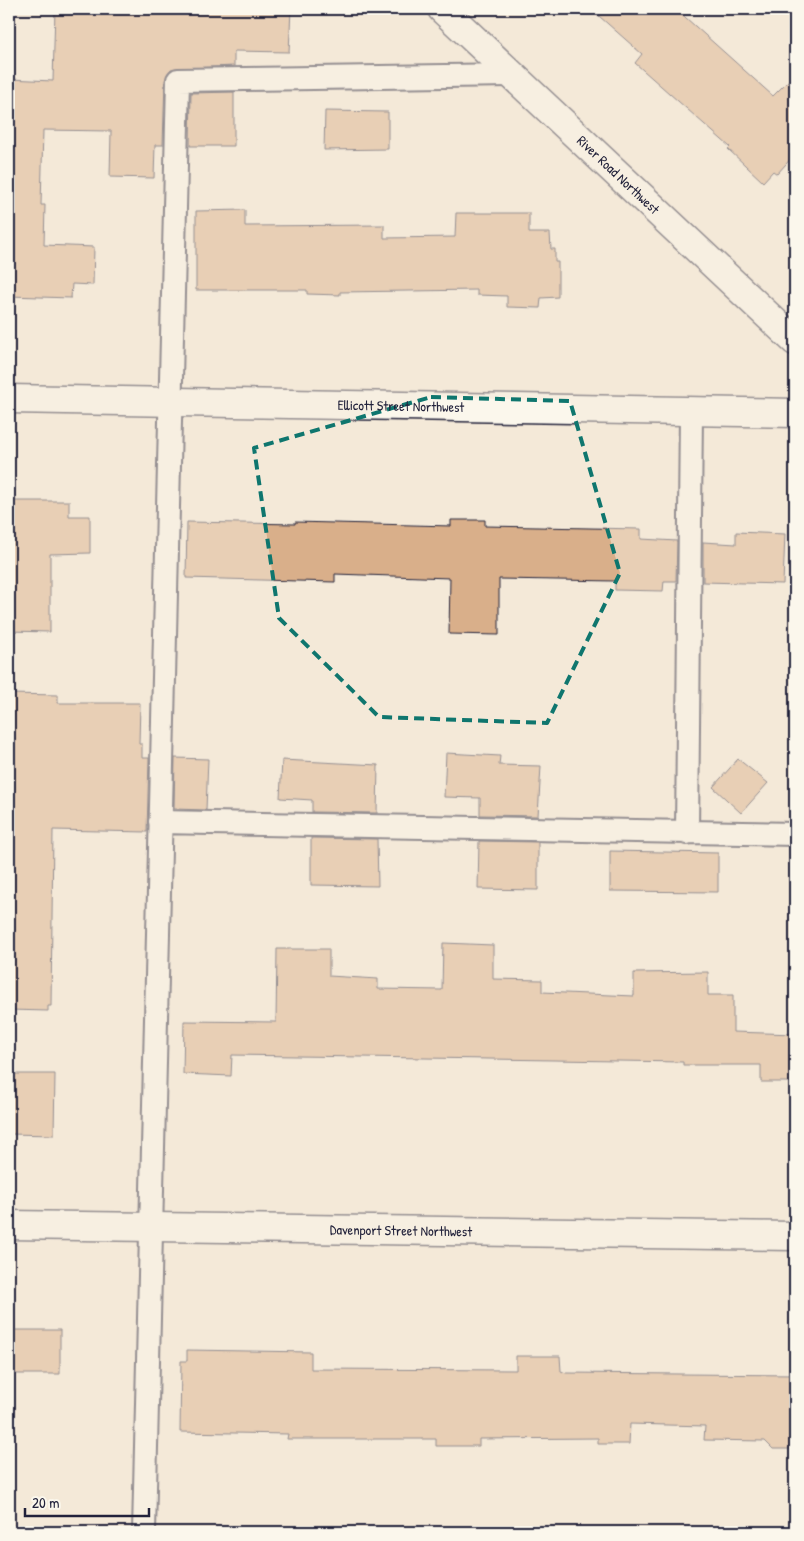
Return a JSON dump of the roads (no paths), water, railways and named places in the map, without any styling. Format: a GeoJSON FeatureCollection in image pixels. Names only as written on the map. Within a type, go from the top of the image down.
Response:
{"type":"FeatureCollection","features":[{"type":"Feature","properties":{"kind":"street","name":"River Road Northwest"},"geometry":{"type":"LineString","coordinates":[[442,9],[795,341]]}},
{"type":"Feature","properties":{"kind":"street","name":"Ellicott Street Northwest"},"geometry":{"type":"LineString","coordinates":[[9,399],[795,414]]}},
{"type":"Feature","properties":{"kind":"street","name":"Davenport Street Northwest"},"geometry":{"type":"LineString","coordinates":[[9,1225],[795,1236]]}},
{"type":"Feature","properties":{"kind":"lane"},"geometry":{"type":"LineString","coordinates":[[144,1532],[178,80],[511,75]]}},
{"type":"Feature","properties":{"kind":"lane"},"geometry":{"type":"LineString","coordinates":[[687,834],[691,412]]}},
{"type":"Feature","properties":{"kind":"lane"},"geometry":{"type":"LineString","coordinates":[[160,822],[687,834],[795,834]]}}]}
